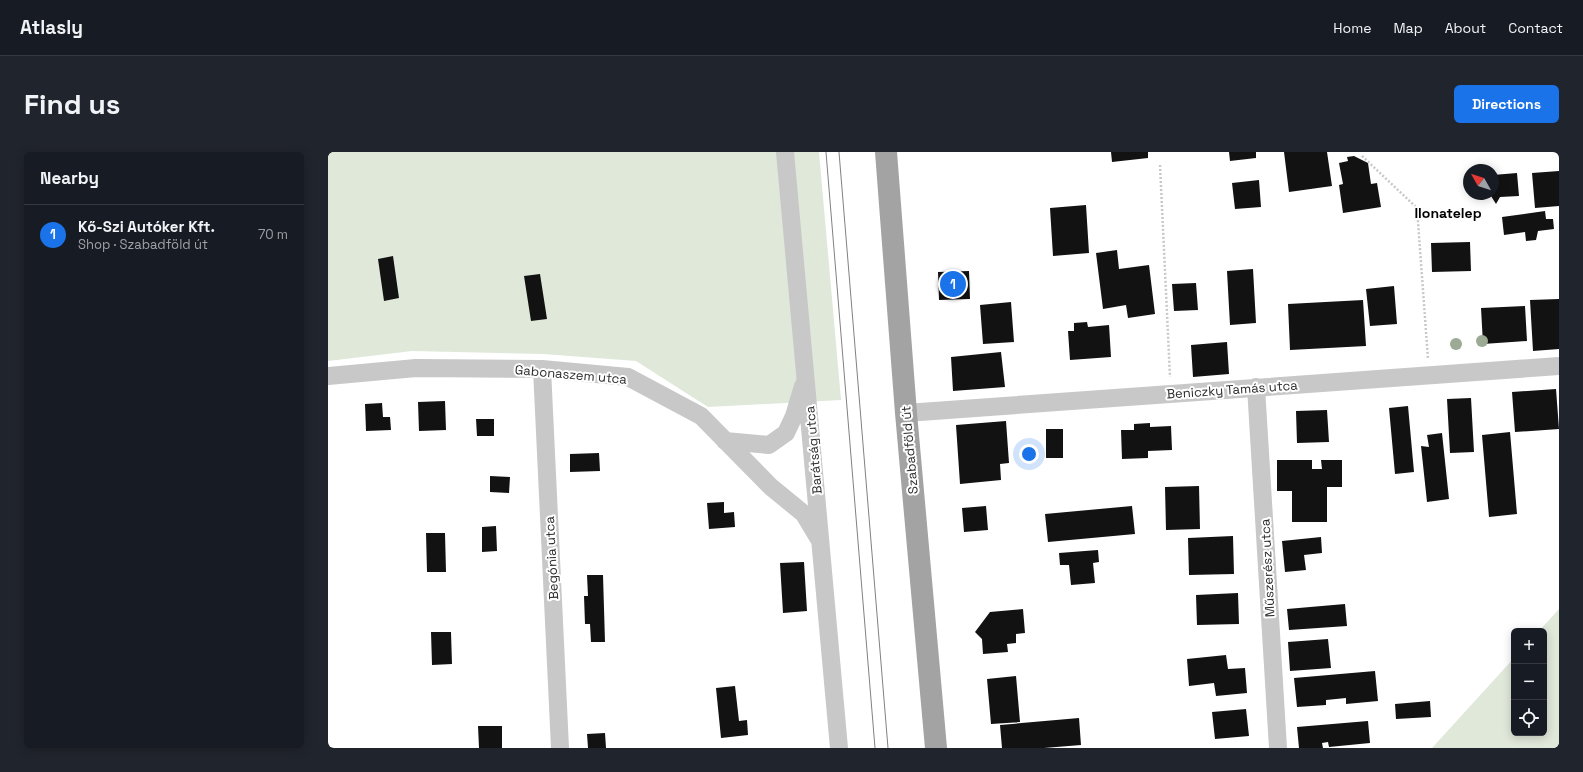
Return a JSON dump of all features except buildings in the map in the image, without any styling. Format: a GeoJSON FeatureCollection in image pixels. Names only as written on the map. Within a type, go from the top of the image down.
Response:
{"type":"FeatureCollection","features":[{"type":"Feature","properties":{"kind":"main road","name":"Szabadföld út"},"geometry":{"type":"LineString","coordinates":[[886,152],[906,413],[936,748]]}},
{"type":"Feature","properties":{"kind":"street","name":"Barátság utca"},"geometry":{"type":"LineString","coordinates":[[785,152],[840,748]]}},
{"type":"Feature","properties":{"kind":"street","name":"Beniczky Tamás utca"},"geometry":{"type":"LineString","coordinates":[[906,413],[1559,366]]}},
{"type":"Feature","properties":{"kind":"street","name":"Gabonaszem utca"},"geometry":{"type":"LineString","coordinates":[[328,376],[416,368],[542,369],[628,377],[701,416],[771,487],[804,514],[821,542]]}},
{"type":"Feature","properties":{"kind":"street","name":"Begónia utca"},"geometry":{"type":"LineString","coordinates":[[542,369],[560,748]]}},
{"type":"Feature","properties":{"kind":"street"},"geometry":{"type":"LineString","coordinates":[[725,441],[769,445],[786,433],[794,416],[806,377]]}},
{"type":"Feature","properties":{"kind":"street","name":"Műszerész utca"},"geometry":{"type":"LineString","coordinates":[[1256,387],[1278,748]]}},
{"type":"Feature","properties":{"kind":"path"},"geometry":{"type":"LineString","coordinates":[[1362,156],[1417,208],[1430,375]]}},
{"type":"Feature","properties":{"kind":"path"},"geometry":{"type":"LineString","coordinates":[[1160,165],[1171,394]]}},
{"type":"Feature","properties":{"kind":"shaded area"},"geometry":{"type":"Polygon","coordinates":[[[328,152],[819,152],[841,400],[708,407],[636,361],[543,354],[412,351],[328,361],[328,152]]]}},
{"type":"Feature","properties":{"kind":"shaded area"},"geometry":{"type":"Polygon","coordinates":[[[1559,609],[1559,748],[1432,748],[1511,661],[1511,736],[1547,736],[1547,628],[1542,628],[1559,609]]]}},
{"type":"Feature","properties":{"kind":"tram line"},"geometry":{"type":"LineString","coordinates":[[826,152],[875,748]]}},
{"type":"Feature","properties":{"kind":"tram line"},"geometry":{"type":"LineString","coordinates":[[839,152],[888,748]]}},
{"type":"Feature","properties":{"kind":"place","name":"Kő-Szi Autóker Kft."},"geometry":{"type":"Point","coordinates":[953,284]}},
{"type":"Feature","properties":{"kind":"district","name":"Ilonatelep"},"geometry":{"type":"Point","coordinates":[1448,213]}}]}
